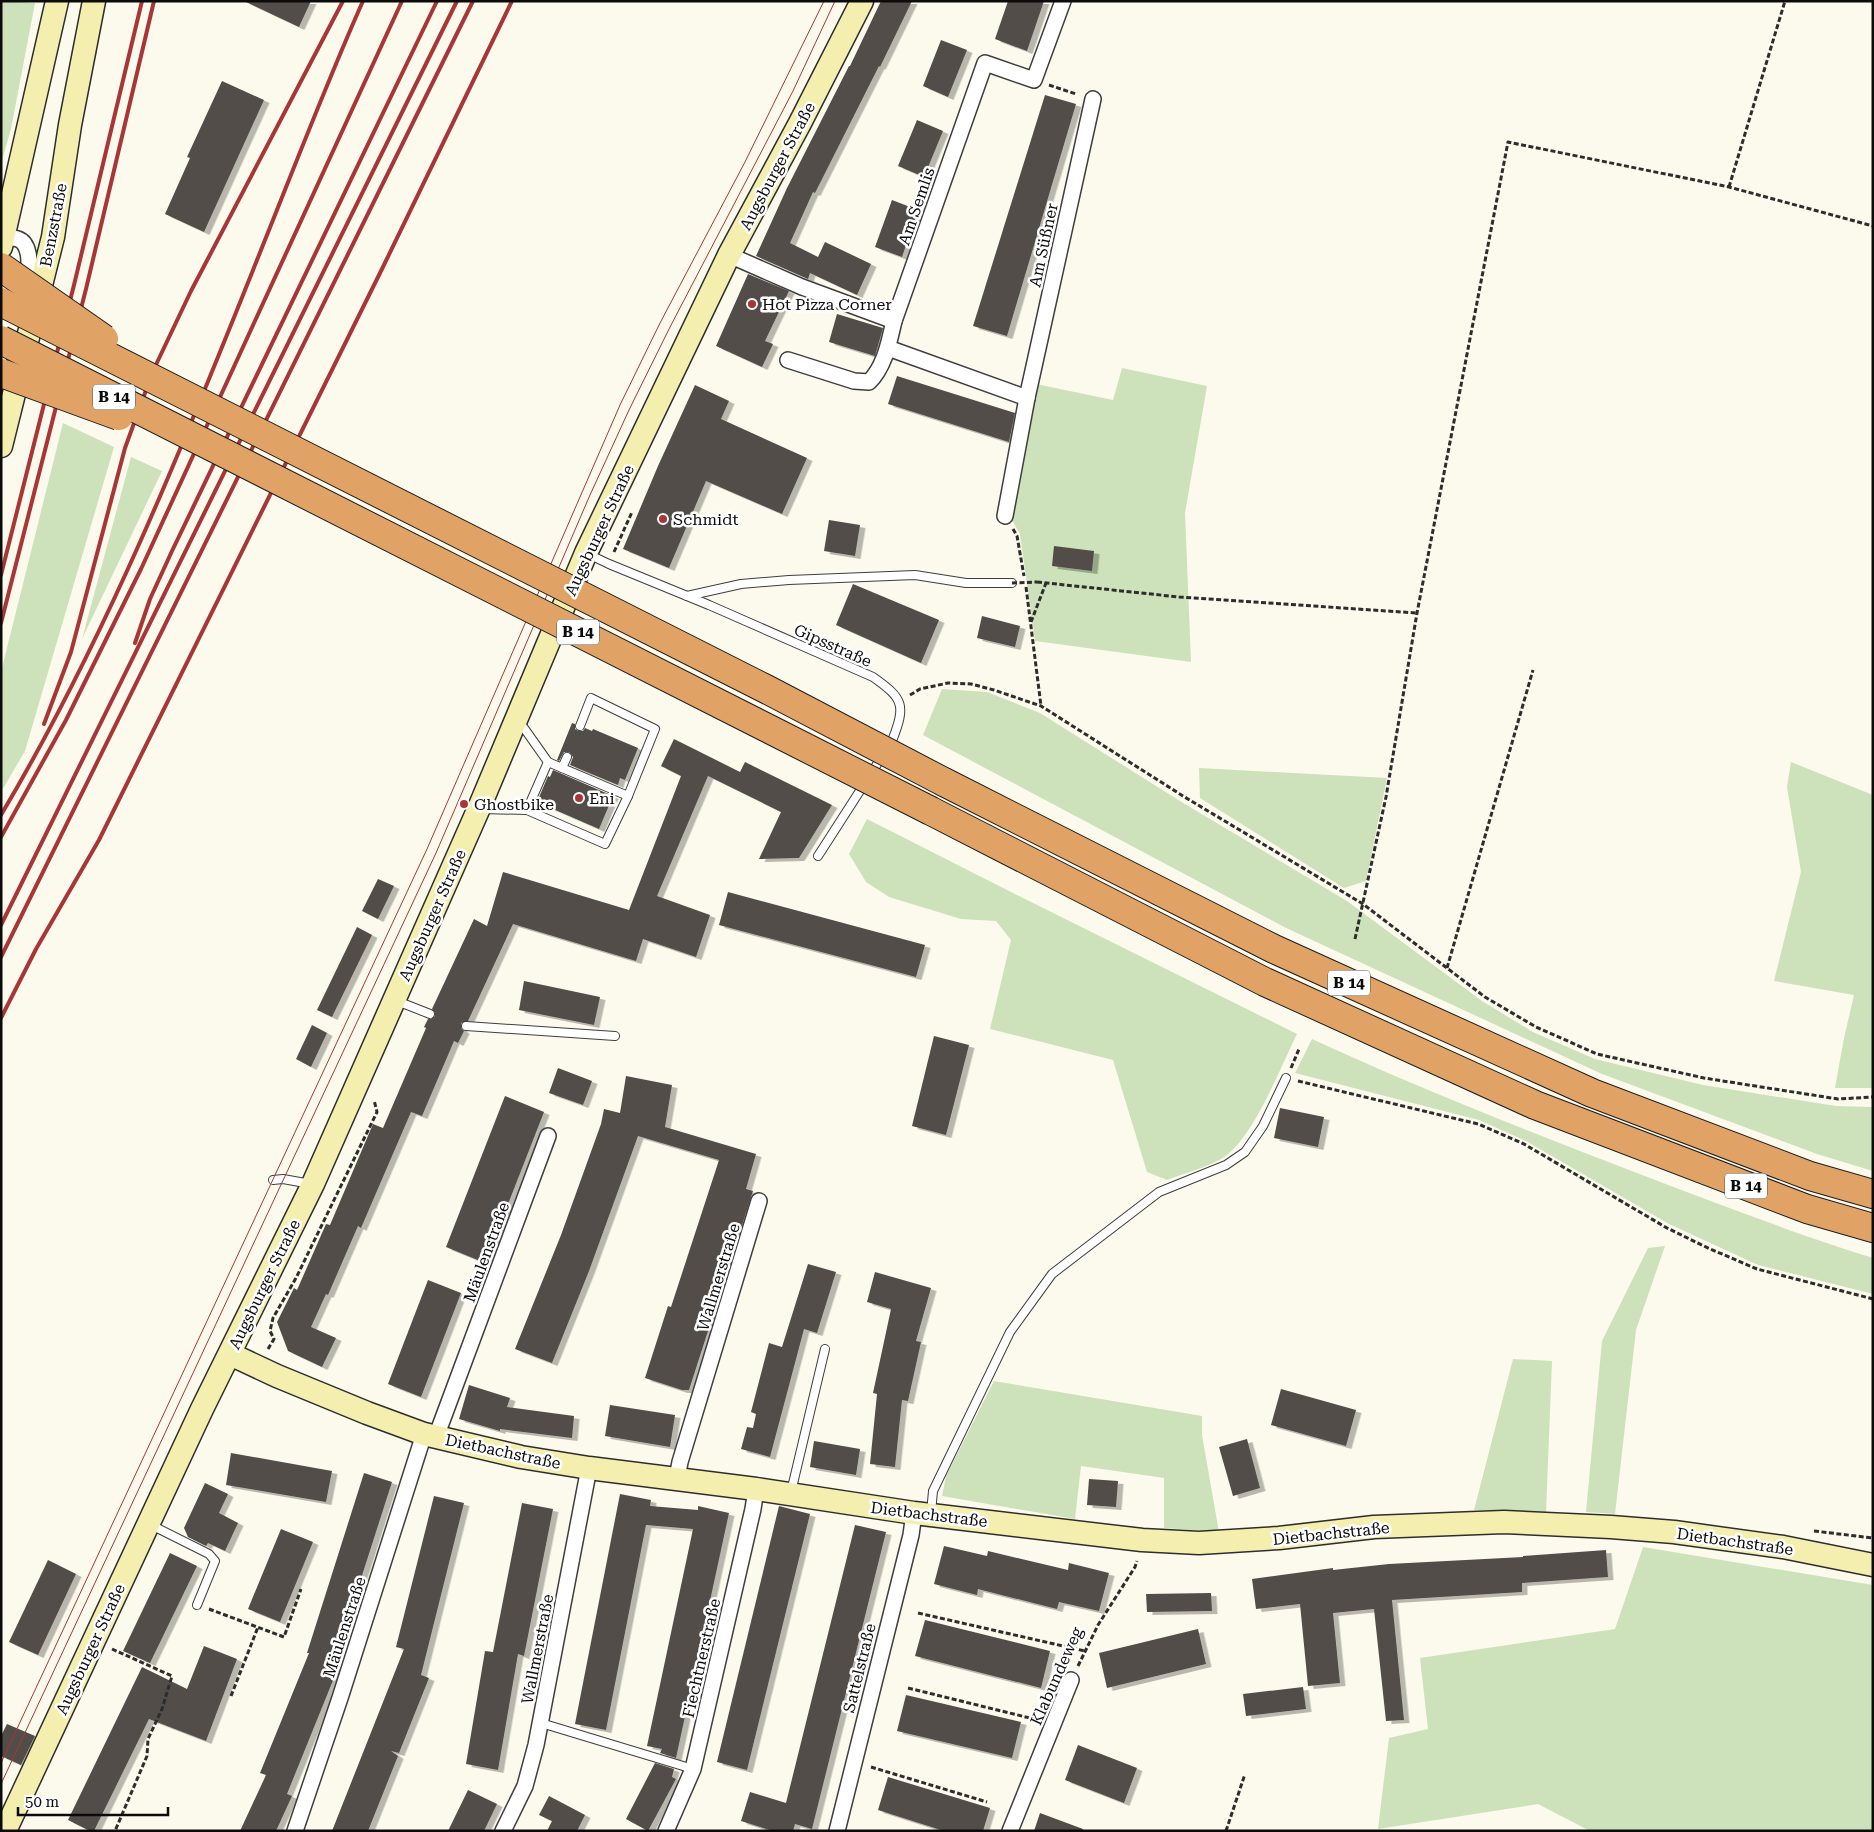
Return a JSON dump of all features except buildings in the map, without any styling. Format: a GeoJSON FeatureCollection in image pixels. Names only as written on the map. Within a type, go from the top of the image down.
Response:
{"type":"FeatureCollection","features":[{"type":"Feature","properties":{"kind":"highway","name":"B 14"},"geometry":{"type":"LineString","coordinates":[[2,249],[188,397]]}},
{"type":"Feature","properties":{"kind":"highway","name":"B 14"},"geometry":{"type":"LineString","coordinates":[[1,302],[766,689],[944,782],[1274,949],[1592,1093],[1810,1176],[1873,1194]]}},
{"type":"Feature","properties":{"kind":"highway","name":"B 14"},"geometry":{"type":"LineString","coordinates":[[1,340],[1265,982],[1536,1105],[1807,1209],[1873,1228]]}},
{"type":"Feature","properties":{"kind":"highway","name":"B 14"},"geometry":{"type":"LineString","coordinates":[[1,373],[226,454]]}},
{"type":"Feature","properties":{"kind":"main road"},"geometry":{"type":"LineString","coordinates":[[2,249],[57,1]]}},
{"type":"Feature","properties":{"kind":"main road","name":"Benzstraße"},"geometry":{"type":"LineString","coordinates":[[1,446],[53,237],[70,125],[94,1]]}},
{"type":"Feature","properties":{"kind":"main road","name":"Augsburger Straße"},"geometry":{"type":"LineString","coordinates":[[7,1830],[148,1524],[313,1184],[479,808],[586,553],[729,255],[862,1]]}},
{"type":"Feature","properties":{"kind":"main road","name":"Dietbachstraße"},"geometry":{"type":"LineString","coordinates":[[230,1354],[367,1414],[430,1436],[521,1457],[589,1468],[677,1478],[922,1514],[1142,1540],[1199,1543],[1278,1538],[1374,1527],[1504,1522],[1674,1532],[1782,1548],[1873,1565]]}},
{"type":"Feature","properties":{"kind":"street"},"geometry":{"type":"LineString","coordinates":[[1034,80],[1063,1]]}},
{"type":"Feature","properties":{"kind":"street","name":"Am Semlis"},"geometry":{"type":"LineString","coordinates":[[894,321],[985,63],[1034,80]]}},
{"type":"Feature","properties":{"kind":"street","name":"Am Süßner"},"geometry":{"type":"LineString","coordinates":[[1005,516],[1027,398],[1093,99]]}},
{"type":"Feature","properties":{"kind":"street"},"geometry":{"type":"LineString","coordinates":[[2,249],[15,237],[23,241],[28,252],[30,274],[38,298]]}},
{"type":"Feature","properties":{"kind":"street"},"geometry":{"type":"LineString","coordinates":[[729,255],[802,288],[894,321],[888,348],[878,373],[869,382],[854,380],[788,360]]}},
{"type":"Feature","properties":{"kind":"street"},"geometry":{"type":"LineString","coordinates":[[888,348],[1027,398]]}},
{"type":"Feature","properties":{"kind":"street","name":"Mäulenstraße"},"geometry":{"type":"LineString","coordinates":[[295,1831],[430,1436],[548,1136]]}},
{"type":"Feature","properties":{"kind":"street","name":"Wallmerstraße"},"geometry":{"type":"LineString","coordinates":[[677,1478],[680,1462],[759,1201]]}},
{"type":"Feature","properties":{"kind":"street","name":"Wallmerstraße"},"geometry":{"type":"LineString","coordinates":[[503,1831],[525,1786],[540,1723],[589,1468]]}},
{"type":"Feature","properties":{"kind":"street","name":"Fiechtnerstraße"},"geometry":{"type":"LineString","coordinates":[[666,1831],[693,1769],[756,1489]]}},
{"type":"Feature","properties":{"kind":"street","name":"Sattelstraße"},"geometry":{"type":"LineString","coordinates":[[837,1831],[911,1534],[922,1514]]}},
{"type":"Feature","properties":{"kind":"street","name":"Klabundeweg"},"geometry":{"type":"LineString","coordinates":[[1010,1831],[1071,1680]]}},
{"type":"Feature","properties":{"kind":"lane","name":"Gipsstraße"},"geometry":{"type":"LineString","coordinates":[[586,553],[873,677],[891,690],[899,701]]}},
{"type":"Feature","properties":{"kind":"lane"},"geometry":{"type":"LineString","coordinates":[[687,596],[741,584],[809,579],[915,575],[966,583],[1012,582]]}},
{"type":"Feature","properties":{"kind":"lane"},"geometry":{"type":"LineString","coordinates":[[479,808],[527,810],[605,844],[628,796],[656,729],[591,698],[580,726]]}},
{"type":"Feature","properties":{"kind":"lane"},"geometry":{"type":"LineString","coordinates":[[818,856],[892,741],[899,722],[899,701]]}},
{"type":"Feature","properties":{"kind":"lane"},"geometry":{"type":"LineString","coordinates":[[517,718],[548,762],[628,796]]}},
{"type":"Feature","properties":{"kind":"lane"},"geometry":{"type":"LineString","coordinates":[[562,768],[567,757]]}},
{"type":"Feature","properties":{"kind":"lane"},"geometry":{"type":"LineString","coordinates":[[527,810],[548,762]]}},
{"type":"Feature","properties":{"kind":"lane"},"geometry":{"type":"LineString","coordinates":[[395,1000],[430,1014]]}},
{"type":"Feature","properties":{"kind":"lane"},"geometry":{"type":"LineString","coordinates":[[466,1026],[615,1036]]}},
{"type":"Feature","properties":{"kind":"lane"},"geometry":{"type":"LineString","coordinates":[[922,1514],[1010,1332],[1052,1274],[1159,1192],[1226,1165],[1244,1152],[1262,1126],[1286,1078]]}},
{"type":"Feature","properties":{"kind":"lane"},"geometry":{"type":"LineString","coordinates":[[273,1180],[283,1179],[313,1184]]}},
{"type":"Feature","properties":{"kind":"lane"},"geometry":{"type":"LineString","coordinates":[[790,1494],[825,1348]]}},
{"type":"Feature","properties":{"kind":"lane"},"geometry":{"type":"LineString","coordinates":[[148,1524],[209,1554],[215,1561],[197,1605]]}},
{"type":"Feature","properties":{"kind":"lane"},"geometry":{"type":"LineString","coordinates":[[540,1723],[693,1769]]}},
{"type":"Feature","properties":{"kind":"path"},"geometry":{"type":"LineString","coordinates":[[1728,187],[1785,1]]}},
{"type":"Feature","properties":{"kind":"path"},"geometry":{"type":"LineString","coordinates":[[1034,80],[1093,99]]}},
{"type":"Feature","properties":{"kind":"path"},"geometry":{"type":"LineString","coordinates":[[1356,939],[1386,797],[1417,612],[1508,142],[1728,187],[1873,226]]}},
{"type":"Feature","properties":{"kind":"path"},"geometry":{"type":"LineString","coordinates":[[608,564],[632,510]]}},
{"type":"Feature","properties":{"kind":"path"},"geometry":{"type":"LineString","coordinates":[[1005,516],[1017,536],[1041,706]]}},
{"type":"Feature","properties":{"kind":"path"},"geometry":{"type":"LineString","coordinates":[[1012,582],[1037,582],[1179,598],[1417,612]]}},
{"type":"Feature","properties":{"kind":"path"},"geometry":{"type":"LineString","coordinates":[[1030,622],[1046,583]]}},
{"type":"Feature","properties":{"kind":"path"},"geometry":{"type":"LineString","coordinates":[[1447,968],[1533,670]]}},
{"type":"Feature","properties":{"kind":"path"},"geometry":{"type":"LineString","coordinates":[[899,701],[920,689],[948,683],[971,684],[1041,706],[1184,796],[1363,904],[1485,997],[1536,1027],[1597,1054],[1704,1078],[1838,1099],[1873,1097]]}},
{"type":"Feature","properties":{"kind":"path"},"geometry":{"type":"LineString","coordinates":[[1299,1049],[1286,1078],[1478,1124],[1524,1144],[1667,1228],[1708,1248],[1757,1268],[1873,1299]]}},
{"type":"Feature","properties":{"kind":"path"},"geometry":{"type":"LineString","coordinates":[[259,1368],[274,1339],[270,1331],[273,1318],[296,1278],[377,1112],[374,1100],[377,1092]]}},
{"type":"Feature","properties":{"kind":"path","name":"Klabundeweg"},"geometry":{"type":"LineString","coordinates":[[1071,1680],[1098,1625],[1135,1567],[1142,1540]]}},
{"type":"Feature","properties":{"kind":"path"},"geometry":{"type":"LineString","coordinates":[[197,1605],[284,1637],[301,1589]]}},
{"type":"Feature","properties":{"kind":"path"},"geometry":{"type":"LineString","coordinates":[[918,1613],[1085,1651]]}},
{"type":"Feature","properties":{"kind":"path"},"geometry":{"type":"LineString","coordinates":[[231,1696],[258,1627]]}},
{"type":"Feature","properties":{"kind":"path"},"geometry":{"type":"LineString","coordinates":[[94,1640],[172,1676],[162,1710],[148,1739],[147,1756],[115,1831]]}},
{"type":"Feature","properties":{"kind":"path"},"geometry":{"type":"LineString","coordinates":[[908,1688],[1053,1724]]}},
{"type":"Feature","properties":{"kind":"path"},"geometry":{"type":"LineString","coordinates":[[854,1762],[987,1802]]}},
{"type":"Feature","properties":{"kind":"path"},"geometry":{"type":"LineString","coordinates":[[1226,1831],[1245,1774]]}},
{"type":"Feature","properties":{"kind":"green space"},"geometry":{"type":"Polygon","coordinates":[[[1,1],[35,3],[11,129],[1,164],[1,1]]]}},
{"type":"Feature","properties":{"kind":"green space"},"geometry":{"type":"Polygon","coordinates":[[[1122,368],[1207,386],[1185,513],[1191,662],[1035,641],[1020,534],[1008,513],[1036,384],[1113,400],[1122,368]]]}},
{"type":"Feature","properties":{"kind":"green space"},"geometry":{"type":"Polygon","coordinates":[[[63,423],[114,447],[25,751],[1,792],[1,672],[63,423]]]}},
{"type":"Feature","properties":{"kind":"green space"},"geometry":{"type":"Polygon","coordinates":[[[131,457],[162,471],[82,639],[131,457]]]}},
{"type":"Feature","properties":{"kind":"green space"},"geometry":{"type":"Polygon","coordinates":[[[942,689],[987,692],[1040,713],[1180,801],[1347,901],[1482,1001],[1533,1032],[1595,1059],[1703,1085],[1836,1106],[1873,1107],[1873,1171],[1817,1154],[1602,1074],[1286,928],[923,735],[942,689]]]}},
{"type":"Feature","properties":{"kind":"green space"},"geometry":{"type":"Polygon","coordinates":[[[1791,762],[1873,795],[1873,1088],[1835,1088],[1854,995],[1774,981],[1801,872],[1787,787],[1791,762]]]}},
{"type":"Feature","properties":{"kind":"green space"},"geometry":{"type":"Polygon","coordinates":[[[1199,768],[1387,778],[1366,881],[1344,888],[1200,798],[1199,768]]]}},
{"type":"Feature","properties":{"kind":"green space"},"geometry":{"type":"Polygon","coordinates":[[[867,819],[1297,1034],[1265,1102],[1244,1137],[1233,1150],[1221,1159],[1202,1168],[1167,1180],[1147,1172],[1113,1060],[990,1029],[1011,940],[996,921],[961,919],[889,897],[866,882],[849,854],[867,819]]]}},
{"type":"Feature","properties":{"kind":"green space"},"geometry":{"type":"Polygon","coordinates":[[[1312,1039],[1433,1092],[1555,1141],[1755,1217],[1873,1258],[1873,1294],[1758,1265],[1669,1224],[1526,1141],[1479,1120],[1295,1073],[1312,1039]]]}},
{"type":"Feature","properties":{"kind":"green space"},"geometry":{"type":"Polygon","coordinates":[[[1665,1246],[1636,1330],[1615,1514],[1586,1512],[1602,1341],[1648,1248],[1665,1246]]]}},
{"type":"Feature","properties":{"kind":"green space"},"geometry":{"type":"Polygon","coordinates":[[[1513,1359],[1552,1361],[1546,1512],[1474,1510],[1513,1359]]]}},
{"type":"Feature","properties":{"kind":"green space"},"geometry":{"type":"Polygon","coordinates":[[[994,1381],[1202,1416],[1202,1435],[1219,1532],[1164,1528],[1164,1478],[1081,1466],[1075,1519],[942,1496],[946,1476],[994,1381]]]}},
{"type":"Feature","properties":{"kind":"green space"},"geometry":{"type":"Polygon","coordinates":[[[1643,1547],[1873,1585],[1873,1831],[1590,1831],[1538,1804],[1378,1829],[1389,1738],[1428,1729],[1420,1658],[1615,1629],[1643,1547]]]}},
{"type":"Feature","properties":{"kind":"tram line"},"geometry":{"type":"LineString","coordinates":[[1,1763],[427,849],[620,405],[660,323],[745,162],[824,1]]}},
{"type":"Feature","properties":{"kind":"tram line"},"geometry":{"type":"LineString","coordinates":[[1,1784],[436,853],[590,495],[629,410],[793,91],[835,1]]}},
{"type":"Feature","properties":{"kind":"railway"},"geometry":{"type":"LineString","coordinates":[[1,575],[74,285],[142,1]]}},
{"type":"Feature","properties":{"kind":"railway"},"geometry":{"type":"LineString","coordinates":[[1,623],[86,289],[154,1]]}},
{"type":"Feature","properties":{"kind":"railway"},"geometry":{"type":"LineString","coordinates":[[44,724],[71,652],[125,448],[153,371],[191,291],[343,1]]}},
{"type":"Feature","properties":{"kind":"railway"},"geometry":{"type":"LineString","coordinates":[[1,815],[79,672],[148,525],[363,1]]}},
{"type":"Feature","properties":{"kind":"railway"},"geometry":{"type":"LineString","coordinates":[[1,837],[66,720],[141,569],[402,1]]}},
{"type":"Feature","properties":{"kind":"railway"},"geometry":{"type":"LineString","coordinates":[[135,643],[150,599],[172,551],[437,1]]}},
{"type":"Feature","properties":{"kind":"railway"},"geometry":{"type":"LineString","coordinates":[[1,925],[457,1]]}},
{"type":"Feature","properties":{"kind":"railway"},"geometry":{"type":"LineString","coordinates":[[1,957],[473,1]]}},
{"type":"Feature","properties":{"kind":"railway"},"geometry":{"type":"LineString","coordinates":[[1,1018],[36,949],[99,840],[381,271],[512,1]]}},
{"type":"Feature","properties":{"kind":"place","name":"Hot Pizza Corner"},"geometry":{"type":"Point","coordinates":[752,304]}},
{"type":"Feature","properties":{"kind":"place","name":"Schmidt"},"geometry":{"type":"Point","coordinates":[663,519]}},
{"type":"Feature","properties":{"kind":"place","name":"Eni"},"geometry":{"type":"Point","coordinates":[579,798]}},
{"type":"Feature","properties":{"kind":"place","name":"Ghostbike"},"geometry":{"type":"Point","coordinates":[464,804]}}]}
